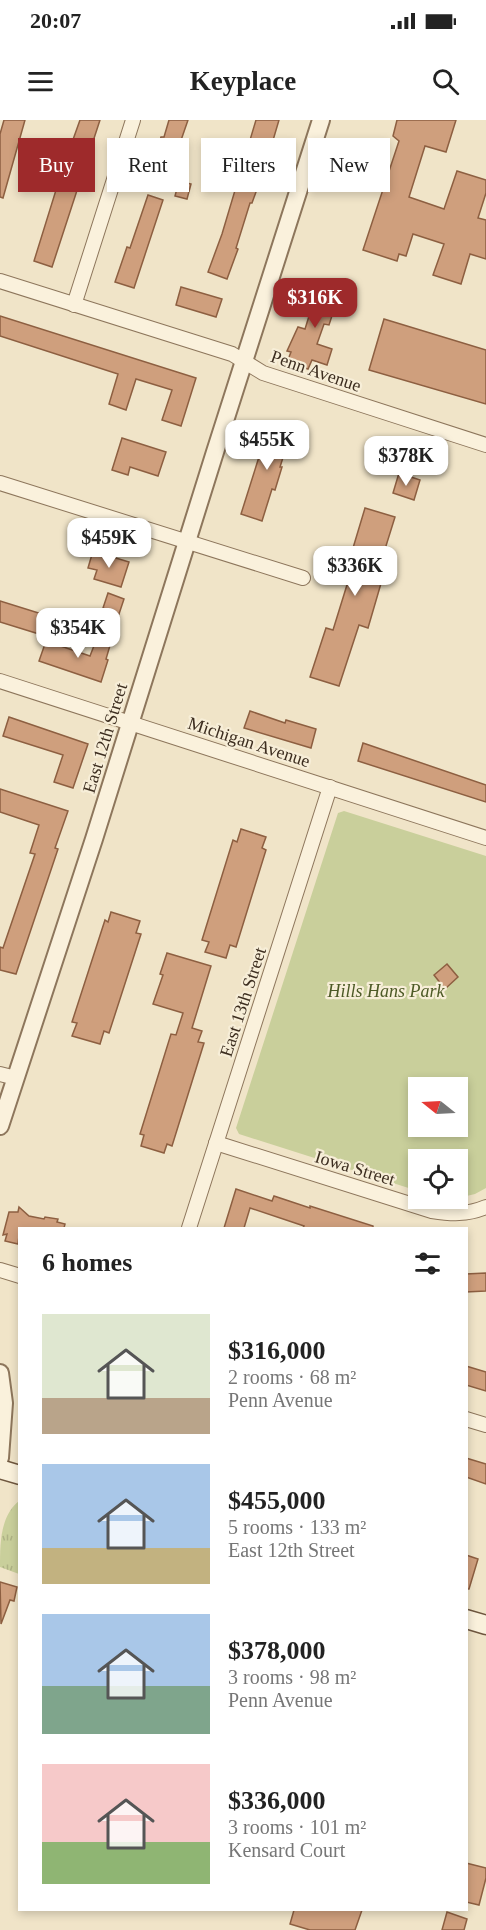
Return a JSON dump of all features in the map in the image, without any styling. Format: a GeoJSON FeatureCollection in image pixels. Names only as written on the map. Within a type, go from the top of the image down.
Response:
{"type":"FeatureCollection","features":[{"type":"Feature","properties":{"kind":"main road"},"geometry":{"type":"LineString","coordinates":[[0,1469],[18,1474]]}},
{"type":"Feature","properties":{"kind":"main road"},"geometry":{"type":"LineString","coordinates":[[468,1620],[486,1625]]}},
{"type":"Feature","properties":{"kind":"street"},"geometry":{"type":"LineString","coordinates":[[74,305],[133,120]]}},
{"type":"Feature","properties":{"kind":"street","name":"East 12th Street"},"geometry":{"type":"LineString","coordinates":[[0,1126],[8,1076],[131,723],[321,120]]}},
{"type":"Feature","properties":{"kind":"street","name":"Penn Avenue"},"geometry":{"type":"LineString","coordinates":[[0,281],[232,354],[263,373],[486,445]]}},
{"type":"Feature","properties":{"kind":"street"},"geometry":{"type":"LineString","coordinates":[[0,483],[303,578]]}},
{"type":"Feature","properties":{"kind":"street","name":"Michigan Avenue"},"geometry":{"type":"LineString","coordinates":[[0,681],[486,838]]}},
{"type":"Feature","properties":{"kind":"street","name":"East 13th Street"},"geometry":{"type":"LineString","coordinates":[[189,1227],[330,787]]}},
{"type":"Feature","properties":{"kind":"street","name":"Iowa Street"},"geometry":{"type":"LineString","coordinates":[[216,1143],[432,1211],[454,1214],[469,1213],[485,1208]]}},
{"type":"Feature","properties":{"kind":"street"},"geometry":{"type":"LineString","coordinates":[[0,1270],[18,1275]]}},
{"type":"Feature","properties":{"kind":"street"},"geometry":{"type":"LineString","coordinates":[[0,1373],[4,1403],[0,1458]]}},
{"type":"Feature","properties":{"kind":"street"},"geometry":{"type":"LineString","coordinates":[[468,1420],[486,1425]]}},
{"type":"Feature","properties":{"kind":"green space","name":"Hills Hans Park"},"geometry":{"type":"Polygon","coordinates":[[[344,811],[486,856],[486,1188],[468,1196],[468,1149],[408,1149],[408,1188],[239,1134],[236,1128],[338,813],[344,811]]]}},
{"type":"Feature","properties":{"kind":"green space"},"geometry":{"type":"Polygon","coordinates":[[[18,1502],[18,1574],[0,1567],[2,1531],[13,1507],[18,1502]]]}},
{"type":"Feature","properties":{"kind":"building"},"geometry":{"type":"Polygon","coordinates":[[[4,120],[25,120],[18,138],[3,198],[0,197],[0,134],[4,120]]]}},
{"type":"Feature","properties":{"kind":"building"},"geometry":{"type":"Polygon","coordinates":[[[80,120],[100,120],[94,138],[74,138],[80,120]]]}},
{"type":"Feature","properties":{"kind":"building"},"geometry":{"type":"Polygon","coordinates":[[[169,120],[188,120],[182,138],[161,138],[164,137],[169,120]]]}},
{"type":"Feature","properties":{"kind":"building"},"geometry":{"type":"Polygon","coordinates":[[[256,120],[279,120],[274,138],[251,138],[256,120]]]}},
{"type":"Feature","properties":{"kind":"building"},"geometry":{"type":"Polygon","coordinates":[[[397,120],[456,120],[446,152],[425,146],[409,197],[444,209],[457,171],[486,180],[486,193],[478,218],[486,220],[486,259],[470,254],[461,284],[433,275],[444,244],[413,234],[406,256],[399,254],[397,261],[363,250],[382,192],[390,192],[390,168],[399,141],[393,136],[397,120]]]}},
{"type":"Feature","properties":{"kind":"building"},"geometry":{"type":"Polygon","coordinates":[[[55,192],[76,192],[52,267],[34,261],[55,192]]]}},
{"type":"Feature","properties":{"kind":"building"},"geometry":{"type":"Polygon","coordinates":[[[176,192],[189,192],[187,199],[175,196],[176,192]]]}},
{"type":"Feature","properties":{"kind":"building"},"geometry":{"type":"Polygon","coordinates":[[[235,192],[256,192],[250,203],[236,248],[238,249],[227,279],[208,272],[235,192]]]}},
{"type":"Feature","properties":{"kind":"building"},"geometry":{"type":"Polygon","coordinates":[[[148,195],[163,200],[134,288],[115,282],[127,247],[130,248],[148,195]]]}},
{"type":"Feature","properties":{"kind":"building"},"geometry":{"type":"Polygon","coordinates":[[[320,281],[341,288],[329,325],[324,324],[317,344],[332,349],[327,365],[312,360],[308,369],[287,362],[291,352],[287,351],[298,327],[305,329],[320,281]]]}},
{"type":"Feature","properties":{"kind":"building"},"geometry":{"type":"Polygon","coordinates":[[[181,287],[222,299],[216,317],[176,305],[181,287]]]}},
{"type":"Feature","properties":{"kind":"building"},"geometry":{"type":"Polygon","coordinates":[[[0,316],[196,378],[181,426],[162,420],[172,390],[136,379],[126,410],[109,404],[118,374],[0,336],[0,316]]]}},
{"type":"Feature","properties":{"kind":"building"},"geometry":{"type":"Polygon","coordinates":[[[384,319],[486,350],[486,404],[369,370],[384,319]]]}},
{"type":"Feature","properties":{"kind":"building"},"geometry":{"type":"Polygon","coordinates":[[[270,422],[292,429],[275,490],[272,489],[262,521],[241,514],[270,422]]]}},
{"type":"Feature","properties":{"kind":"building"},"geometry":{"type":"Polygon","coordinates":[[[122,438],[166,452],[158,476],[130,467],[128,475],[112,470],[122,438]]]}},
{"type":"Feature","properties":{"kind":"building"},"geometry":{"type":"Polygon","coordinates":[[[399,473],[420,480],[414,500],[393,493],[399,473]]]}},
{"type":"Feature","properties":{"kind":"building"},"geometry":{"type":"Polygon","coordinates":[[[365,508],[395,517],[376,578],[382,580],[368,628],[359,625],[339,686],[310,677],[326,628],[333,630],[355,559],[350,558],[365,508]]]}},
{"type":"Feature","properties":{"kind":"building"},"geometry":{"type":"Polygon","coordinates":[[[93,551],[129,562],[121,587],[94,579],[97,570],[88,568],[93,551]]]}},
{"type":"Feature","properties":{"kind":"building"},"geometry":{"type":"Polygon","coordinates":[[[108,593],[124,599],[119,614],[103,608],[108,593]]]}},
{"type":"Feature","properties":{"kind":"building"},"geometry":{"type":"Polygon","coordinates":[[[0,601],[45,615],[39,634],[0,622],[0,601]]]}},
{"type":"Feature","properties":{"kind":"building"},"geometry":{"type":"Polygon","coordinates":[[[97,638],[111,642],[101,682],[39,661],[46,641],[90,656],[97,638]]]}},
{"type":"Feature","properties":{"kind":"building"},"geometry":{"type":"Polygon","coordinates":[[[250,711],[285,723],[286,720],[316,729],[311,748],[244,728],[250,711]]]}},
{"type":"Feature","properties":{"kind":"building"},"geometry":{"type":"Polygon","coordinates":[[[9,717],[88,744],[73,788],[54,782],[63,755],[3,736],[9,717]]]}},
{"type":"Feature","properties":{"kind":"building"},"geometry":{"type":"Polygon","coordinates":[[[363,743],[486,785],[486,802],[358,761],[363,743]]]}},
{"type":"Feature","properties":{"kind":"building"},"geometry":{"type":"Polygon","coordinates":[[[0,789],[68,811],[55,848],[58,849],[16,974],[0,970],[0,947],[3,948],[35,854],[30,853],[39,825],[0,812],[0,789]]]}},
{"type":"Feature","properties":{"kind":"building"},"geometry":{"type":"Polygon","coordinates":[[[241,829],[266,837],[262,848],[266,850],[236,947],[230,945],[226,958],[205,952],[209,942],[202,940],[233,840],[237,842],[241,829]]]}},
{"type":"Feature","properties":{"kind":"building"},"geometry":{"type":"Polygon","coordinates":[[[111,912],[140,921],[136,933],[141,934],[109,1033],[104,1031],[100,1044],[72,1036],[77,1023],[72,1022],[105,920],[108,922],[111,912]]]}},
{"type":"Feature","properties":{"kind":"building"},"geometry":{"type":"Polygon","coordinates":[[[167,953],[211,966],[192,1028],[202,1031],[198,1042],[204,1043],[172,1146],[167,1144],[164,1153],[141,1146],[144,1135],[140,1134],[171,1034],[176,1035],[183,1013],[153,1004],[163,975],[160,974],[167,953]]]}},
{"type":"Feature","properties":{"kind":"building"},"geometry":{"type":"Polygon","coordinates":[[[447,964],[458,977],[445,989],[434,975],[447,964]]]}},
{"type":"Feature","properties":{"kind":"building"},"geometry":{"type":"Polygon","coordinates":[[[236,1189],[272,1201],[274,1196],[373,1226],[304,1227],[250,1208],[244,1227],[224,1227],[236,1189]]]}},
{"type":"Feature","properties":{"kind":"building"},"geometry":{"type":"Polygon","coordinates":[[[19,1207],[29,1216],[58,1219],[57,1222],[65,1224],[64,1227],[18,1227],[18,1244],[5,1241],[7,1234],[3,1235],[9,1212],[18,1212],[19,1207]]]}},
{"type":"Feature","properties":{"kind":"building"},"geometry":{"type":"Polygon","coordinates":[[[486,1273],[486,1291],[468,1292],[468,1274],[486,1273]]]}},
{"type":"Feature","properties":{"kind":"building"},"geometry":{"type":"Polygon","coordinates":[[[468,1367],[486,1372],[486,1391],[468,1386],[468,1367]]]}},
{"type":"Feature","properties":{"kind":"building"},"geometry":{"type":"Polygon","coordinates":[[[468,1459],[486,1464],[486,1484],[468,1478],[468,1459]]]}},
{"type":"Feature","properties":{"kind":"building"},"geometry":{"type":"Polygon","coordinates":[[[468,1556],[478,1559],[468,1589],[468,1556]]]}},
{"type":"Feature","properties":{"kind":"building"},"geometry":{"type":"Polygon","coordinates":[[[0,1582],[17,1587],[14,1601],[10,1600],[1,1624],[0,1582]]]}},
{"type":"Feature","properties":{"kind":"building"},"geometry":{"type":"Polygon","coordinates":[[[468,1864],[486,1868],[486,1878],[479,1905],[468,1902],[468,1864]]]}},
{"type":"Feature","properties":{"kind":"building"},"geometry":{"type":"Polygon","coordinates":[[[294,1911],[362,1911],[355,1930],[310,1930],[290,1924],[294,1911]]]}},
{"type":"Feature","properties":{"kind":"building"},"geometry":{"type":"Polygon","coordinates":[[[447,1912],[467,1919],[464,1930],[442,1930],[447,1912]]]}}]}
